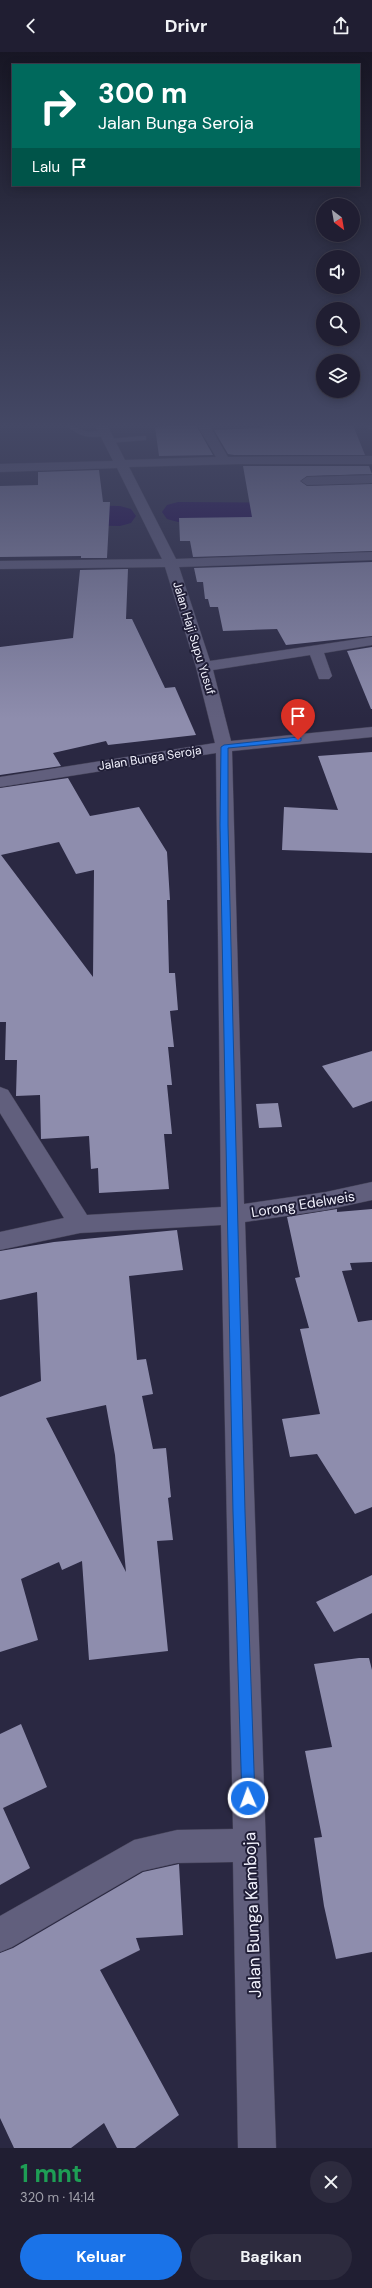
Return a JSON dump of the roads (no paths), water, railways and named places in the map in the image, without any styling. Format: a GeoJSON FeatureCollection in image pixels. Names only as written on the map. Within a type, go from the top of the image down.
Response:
{"type":"FeatureCollection","features":[{"type":"Feature","properties":{"kind":"street","name":"Jalan Haji Supu Yusuf"},"geometry":{"type":"LineString","coordinates":[[150,523],[171,563],[204,667],[224,747]]}},
{"type":"Feature","properties":{"kind":"street"},"geometry":{"type":"LineString","coordinates":[[0,565],[171,563],[372,556]]}},
{"type":"Feature","properties":{"kind":"street"},"geometry":{"type":"LineString","coordinates":[[204,667],[316,651],[372,641]]}},
{"type":"Feature","properties":{"kind":"street"},"geometry":{"type":"LineString","coordinates":[[316,651],[324,676]]}},
{"type":"Feature","properties":{"kind":"street","name":"Jalan Bunga Seroja"},"geometry":{"type":"LineString","coordinates":[[0,782],[224,747],[372,732]]}},
{"type":"Feature","properties":{"kind":"street","name":"Jalan Bunga Kamboja"},"geometry":{"type":"LineString","coordinates":[[224,747],[224,825],[239,1512],[250,1846],[257,2148]]}},
{"type":"Feature","properties":{"kind":"street"},"geometry":{"type":"LineString","coordinates":[[0,1095],[80,1224]]}},
{"type":"Feature","properties":{"kind":"street","name":"Lorong Edelweis"},"geometry":{"type":"LineString","coordinates":[[0,1241],[80,1224],[233,1215],[326,1201],[372,1191]]}},
{"type":"Feature","properties":{"kind":"street"},"geometry":{"type":"LineString","coordinates":[[0,1935],[134,1857],[152,1850],[186,1845],[250,1846]]}}]}
